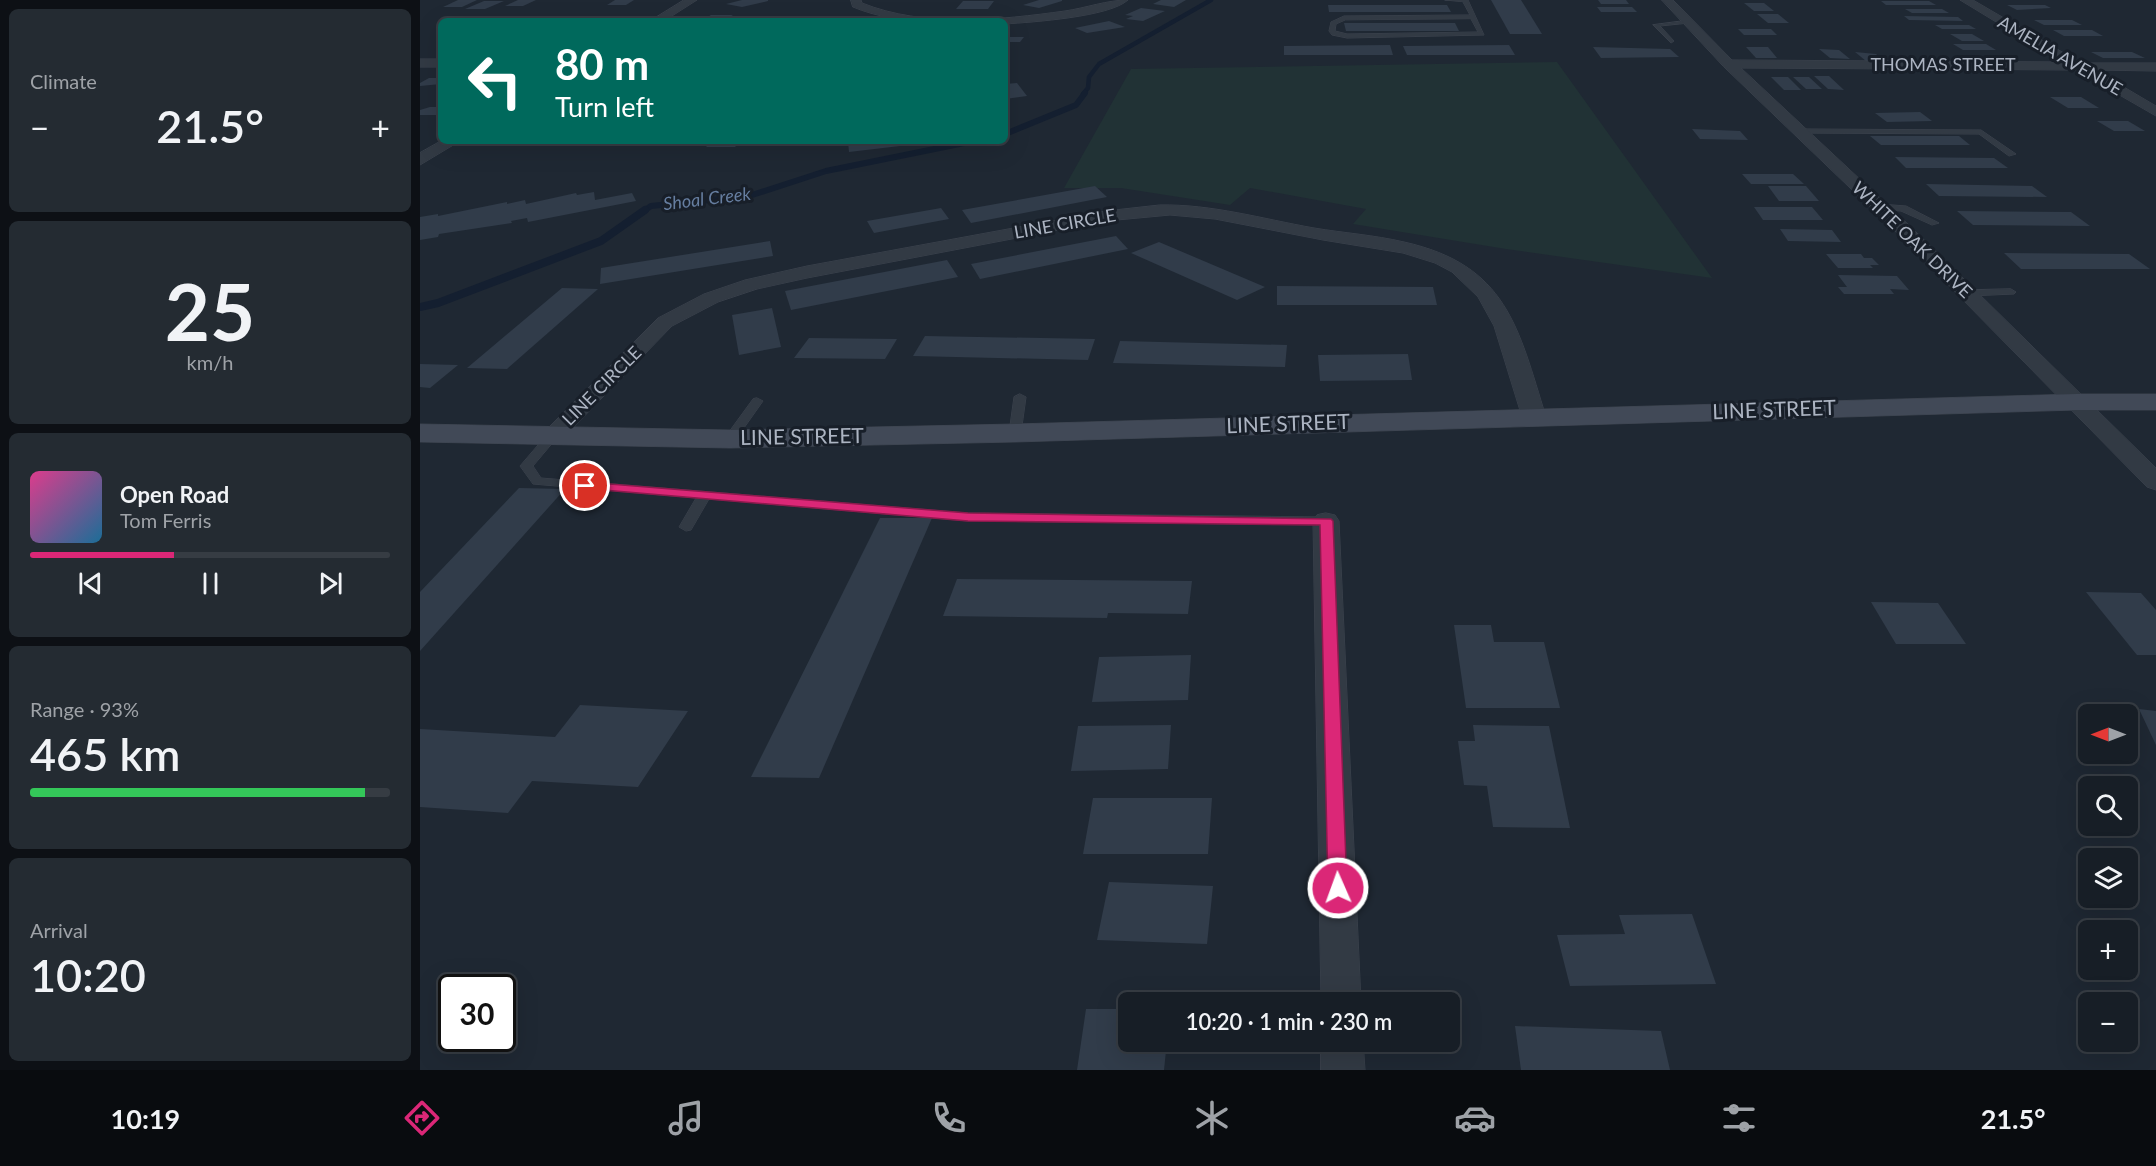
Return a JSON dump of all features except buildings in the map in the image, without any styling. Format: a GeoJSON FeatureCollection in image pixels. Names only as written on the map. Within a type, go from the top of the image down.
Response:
{"type":"FeatureCollection","features":[{"type":"Feature","properties":{"kind":"street"},"geometry":{"type":"LineString","coordinates":[[661,18],[692,0]]}},
{"type":"Feature","properties":{"kind":"street"},"geometry":{"type":"LineString","coordinates":[[856,0],[857,5],[868,12],[884,16],[940,18]]}},
{"type":"Feature","properties":{"kind":"street"},"geometry":{"type":"LineString","coordinates":[[1008,20],[1036,20],[1070,15],[1091,11],[1123,0]]}},
{"type":"Feature","properties":{"kind":"street","name":"WHITE OAK DRIVE"},"geometry":{"type":"LineString","coordinates":[[1667,0],[1729,64],[1968,293],[2156,482]]}},
{"type":"Feature","properties":{"kind":"street","name":"AMELIA AVENUE"},"geometry":{"type":"LineString","coordinates":[[1965,0],[2156,112]]}},
{"type":"Feature","properties":{"kind":"street"},"geometry":{"type":"LineString","coordinates":[[420,63],[438,63]]}},
{"type":"Feature","properties":{"kind":"street","name":"THOMAS STREET"},"geometry":{"type":"LineString","coordinates":[[1729,64],[2156,67]]}},
{"type":"Feature","properties":{"kind":"street"},"geometry":{"type":"LineString","coordinates":[[420,159],[447,144]]}},
{"type":"Feature","properties":{"kind":"street","name":"LINE CIRCLE"},"geometry":{"type":"LineString","coordinates":[[554,434],[665,322],[711,298],[752,284],[807,272],[1094,218],[1142,211],[1179,210],[1375,242],[1420,251],[1449,263],[1473,278],[1492,301],[1510,343],[1534,417]]}},
{"type":"Feature","properties":{"kind":"street","name":"LINE STREET"},"geometry":{"type":"LineString","coordinates":[[420,433],[729,439],[1015,433],[2077,402],[2156,402]]}},
{"type":"Feature","properties":{"kind":"street"},"geometry":{"type":"LineString","coordinates":[[1326,521],[1341,992]]}},
{"type":"Feature","properties":{"kind":"street"},"geometry":{"type":"LineString","coordinates":[[1342,1052],[1343,1070]]}},
{"type":"Feature","properties":{"kind":"lane"},"geometry":{"type":"LineString","coordinates":[[1448,0],[1465,0],[1474,17],[1482,34],[1347,36],[1334,34],[1332,31],[1333,23],[1344,18],[1474,17]]}},
{"type":"Feature","properties":{"kind":"lane"},"geometry":{"type":"LineString","coordinates":[[1671,41],[1656,25],[1689,21]]}},
{"type":"Feature","properties":{"kind":"lane"},"geometry":{"type":"LineString","coordinates":[[1799,130],[1981,132],[2012,154]]}},
{"type":"Feature","properties":{"kind":"lane"},"geometry":{"type":"LineString","coordinates":[[1880,207],[1903,204],[1935,223]]}},
{"type":"Feature","properties":{"kind":"lane"},"geometry":{"type":"LineString","coordinates":[[1968,293],[2011,292]]}},
{"type":"Feature","properties":{"kind":"lane"},"geometry":{"type":"LineString","coordinates":[[1015,433],[1020,397]]}},
{"type":"Feature","properties":{"kind":"lane"},"geometry":{"type":"LineString","coordinates":[[729,439],[757,401]]}},
{"type":"Feature","properties":{"kind":"lane"},"geometry":{"type":"LineString","coordinates":[[554,434],[526,466],[537,482],[968,517],[1326,521]]}},
{"type":"Feature","properties":{"kind":"lane"},"geometry":{"type":"LineString","coordinates":[[686,527],[704,496]]}},
{"type":"Feature","properties":{"kind":"shaded area"},"geometry":{"type":"Polygon","coordinates":[[[1557,62],[1712,278],[1506,249],[1353,224],[1366,209],[1250,188],[1230,205],[1121,188],[1064,188],[1131,69],[1557,62]]]}},
{"type":"Feature","properties":{"kind":"waterway","name":"Shoal Creek"},"geometry":{"type":"LineString","coordinates":[[1083,94],[1088,88],[1089,77],[1099,64],[1211,0]]}},
{"type":"Feature","properties":{"kind":"waterway","name":"Shoal Creek"},"geometry":{"type":"LineString","coordinates":[[1008,133],[1076,105],[1085,93]]}},
{"type":"Feature","properties":{"kind":"waterway","name":"Shoal Creek"},"geometry":{"type":"LineString","coordinates":[[645,210],[651,206],[749,196],[826,171],[959,144]]}},
{"type":"Feature","properties":{"kind":"waterway","name":"Shoal Creek"},"geometry":{"type":"LineString","coordinates":[[420,307],[438,303],[601,241],[645,210]]}},
{"type":"Feature","properties":{"kind":"route"},"geometry":{"type":"LineString","coordinates":[[585,486],[968,517],[1326,521],[1338,888]]}}]}
